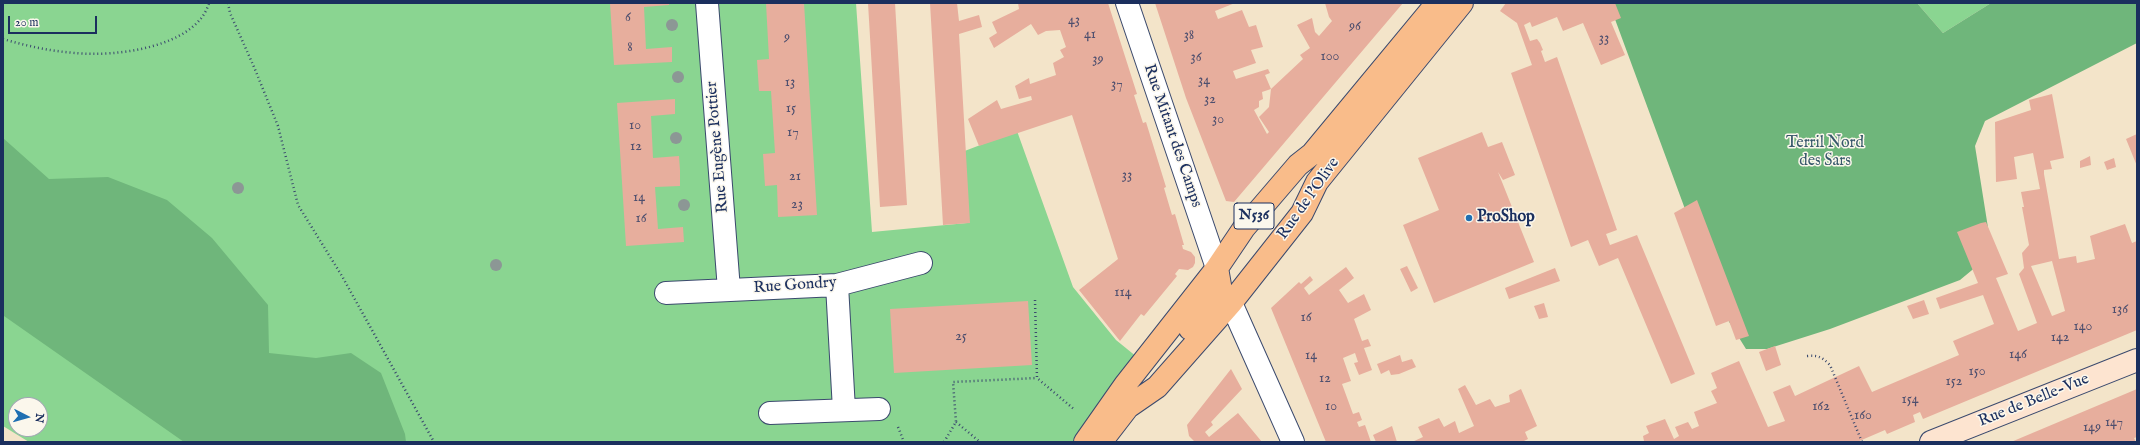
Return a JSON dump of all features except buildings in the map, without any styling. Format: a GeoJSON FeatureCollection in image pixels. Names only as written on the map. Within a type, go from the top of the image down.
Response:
{"type":"FeatureCollection","features":[{"type":"Feature","properties":{"kind":"main road","name":"Rue de l'Olive"},"geometry":{"type":"LineString","coordinates":[[1094,437],[1130,379],[1217,268],[1244,228],[1298,165],[1312,154],[1437,3]]}},
{"type":"Feature","properties":{"kind":"main road","name":"Rue de l'Olive"},"geometry":{"type":"LineString","coordinates":[[1094,437],[1128,407],[1157,387],[1231,303],[1302,213],[1317,182],[1462,3]]}},
{"type":"Feature","properties":{"kind":"main road"},"geometry":{"type":"LineString","coordinates":[[1181,360],[1186,334],[1221,291],[1217,268]]}},
{"type":"Feature","properties":{"kind":"street","name":"Rue Eugène Pottier"},"geometry":{"type":"LineString","coordinates":[[706,3],[729,290]]}},
{"type":"Feature","properties":{"kind":"street","name":"Rue Mitant des Camps"},"geometry":{"type":"LineString","coordinates":[[1127,3],[1217,268]]}},
{"type":"Feature","properties":{"kind":"street","name":"Rue Gondry"},"geometry":{"type":"LineString","coordinates":[[666,293],[837,285],[921,263]]}},
{"type":"Feature","properties":{"kind":"street"},"geometry":{"type":"LineString","coordinates":[[837,285],[844,410]]}},
{"type":"Feature","properties":{"kind":"street"},"geometry":{"type":"LineString","coordinates":[[1231,303],[1293,442]]}},
{"type":"Feature","properties":{"kind":"street","name":"Rue de Belle-Vue"},"geometry":{"type":"LineString","coordinates":[[1931,442],[2137,360]]}},
{"type":"Feature","properties":{"kind":"street"},"geometry":{"type":"LineString","coordinates":[[770,413],[879,409]]}},
{"type":"Feature","properties":{"kind":"path"},"geometry":{"type":"LineString","coordinates":[[3,39],[33,47],[77,53],[124,52],[174,40],[192,27],[208,9],[209,3]]}},
{"type":"Feature","properties":{"kind":"path"},"geometry":{"type":"LineString","coordinates":[[228,3],[230,13],[278,126],[298,204],[342,276],[434,442]]}},
{"type":"Feature","properties":{"kind":"path"},"geometry":{"type":"LineString","coordinates":[[1035,300],[1037,378],[1094,437]]}},
{"type":"Feature","properties":{"kind":"path"},"geometry":{"type":"LineString","coordinates":[[1807,356],[1816,355],[1822,357],[1830,365],[1862,442]]}},
{"type":"Feature","properties":{"kind":"path"},"geometry":{"type":"LineString","coordinates":[[944,442],[956,422],[953,382],[1037,378]]}},
{"type":"Feature","properties":{"kind":"path"},"geometry":{"type":"LineString","coordinates":[[956,422],[980,442]]}},
{"type":"Feature","properties":{"kind":"green space"},"geometry":{"type":"Polygon","coordinates":[[[3,3],[856,3],[872,232],[967,223],[962,152],[1017,131],[1073,287],[1116,340],[1148,366],[1085,442],[29,442],[21,437],[48,437],[48,397],[8,397],[8,429],[3,426],[3,3]]]}},
{"type":"Feature","properties":{"kind":"green space","name":"Terril Nord des Sars"},"geometry":{"type":"Polygon","coordinates":[[[1609,3],[1917,3],[1943,33],[1991,3],[2137,3],[2137,43],[1985,121],[1975,146],[1989,234],[1983,261],[1960,280],[1830,329],[1767,349],[1746,349],[1723,312],[1609,3]]]}},
{"type":"Feature","properties":{"kind":"green space"},"geometry":{"type":"Polygon","coordinates":[[[1917,3],[1991,3],[1943,33],[1917,3]]]}},
{"type":"Feature","properties":{"kind":"green space"},"geometry":{"type":"Polygon","coordinates":[[[3,138],[49,179],[108,177],[167,200],[212,238],[268,305],[269,353],[316,358],[351,353],[381,373],[405,434],[406,442],[184,442],[4,316],[3,138]]]}},
{"type":"Feature","properties":{"kind":"place","name":"ProShop"},"geometry":{"type":"Point","coordinates":[1469,218]}}]}
